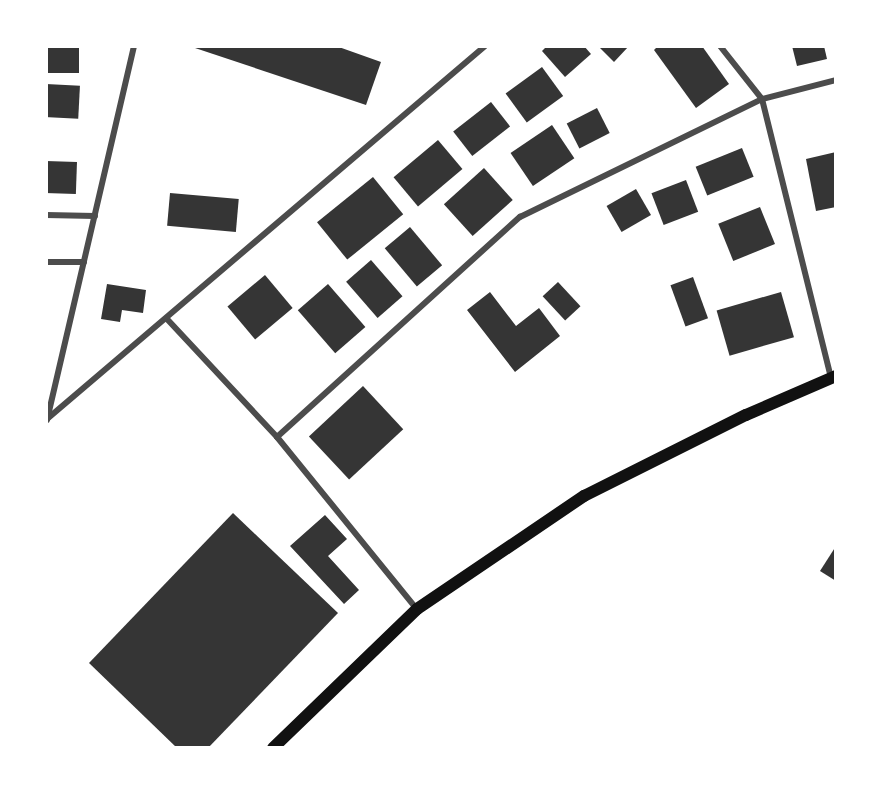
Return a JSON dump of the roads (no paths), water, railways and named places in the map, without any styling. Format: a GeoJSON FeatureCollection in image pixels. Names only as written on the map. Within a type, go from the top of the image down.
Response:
{"type":"FeatureCollection","features":[{"type":"Feature","properties":{"kind":"main road"},"geometry":{"type":"LineString","coordinates":[[273,747],[417,609],[584,496],[746,415],[833,376]]}},
{"type":"Feature","properties":{"kind":"street"},"geometry":{"type":"LineString","coordinates":[[47,420],[134,46]]}},
{"type":"Feature","properties":{"kind":"street"},"geometry":{"type":"LineString","coordinates":[[47,420],[485,46]]}},
{"type":"Feature","properties":{"kind":"street"},"geometry":{"type":"LineString","coordinates":[[720,46],[762,99],[833,376]]}},
{"type":"Feature","properties":{"kind":"street"},"geometry":{"type":"LineString","coordinates":[[277,437],[520,217],[762,99],[836,80]]}},
{"type":"Feature","properties":{"kind":"street"},"geometry":{"type":"LineString","coordinates":[[46,214],[95,216]]}},
{"type":"Feature","properties":{"kind":"street"},"geometry":{"type":"LineString","coordinates":[[46,262],[84,262]]}},
{"type":"Feature","properties":{"kind":"street"},"geometry":{"type":"LineString","coordinates":[[167,319],[277,437],[417,609]]}}]}
